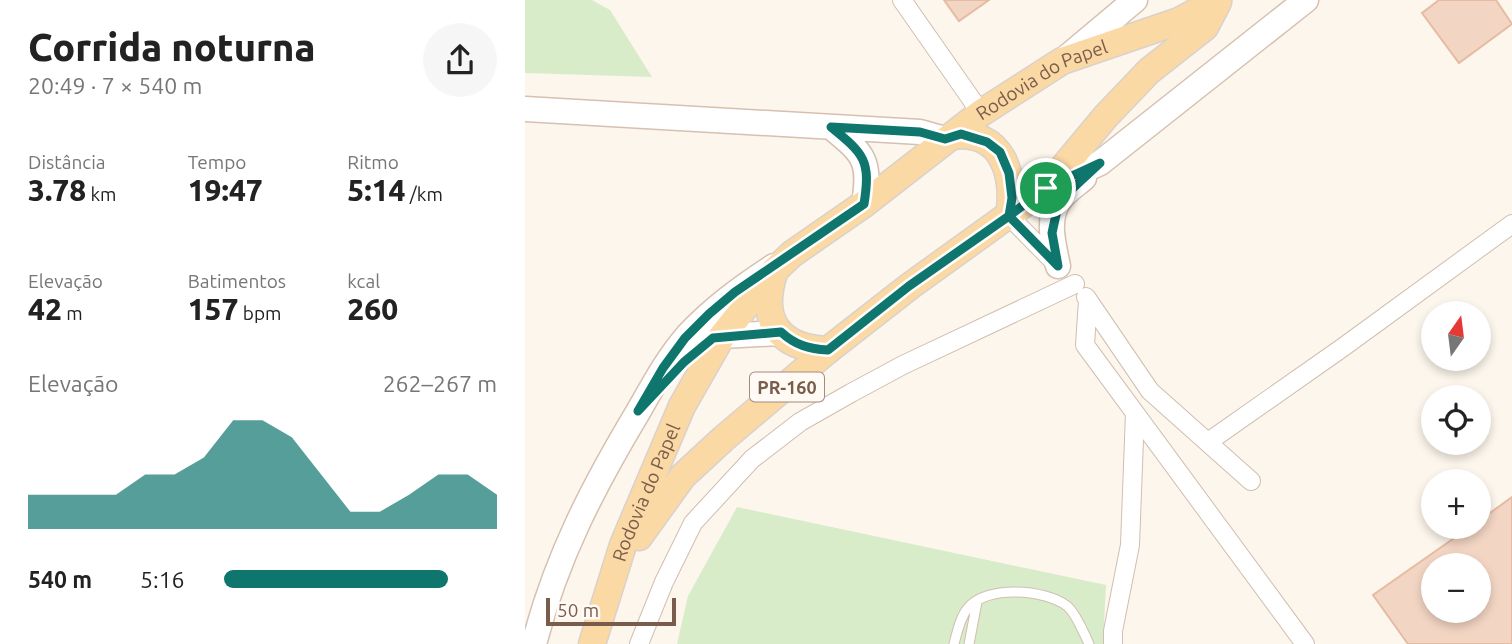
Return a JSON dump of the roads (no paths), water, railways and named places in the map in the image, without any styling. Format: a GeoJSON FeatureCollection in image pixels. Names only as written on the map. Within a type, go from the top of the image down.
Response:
{"type":"FeatureCollection","features":[{"type":"Feature","properties":{"kind":"main road"},"geometry":{"type":"LineString","coordinates":[[1062,61],[1135,0]]}},
{"type":"Feature","properties":{"kind":"main road","name":"Rodovia do Papel"},"geometry":{"type":"LineString","coordinates":[[592,644],[623,545],[682,406],[722,336],[783,263],[981,113],[1062,61],[1179,21],[1218,0]]}},
{"type":"Feature","properties":{"kind":"main road","name":"Rodovia do Papel"},"geometry":{"type":"LineString","coordinates":[[608,597],[627,566],[641,533],[683,476],[828,350],[909,286],[1046,188],[1149,71],[1205,27],[1218,0]]}},
{"type":"Feature","properties":{"kind":"main road"},"geometry":{"type":"LineString","coordinates":[[1067,275],[1052,233],[1059,201],[1100,163],[1305,0]]}},
{"type":"Feature","properties":{"kind":"main road"},"geometry":{"type":"LineString","coordinates":[[525,109],[920,132],[949,137],[961,134],[987,142],[1000,152],[1011,186],[1009,216]]}},
{"type":"Feature","properties":{"kind":"main road"},"geometry":{"type":"LineString","coordinates":[[831,127],[853,145],[863,158],[867,186],[864,204]]}},
{"type":"Feature","properties":{"kind":"main road"},"geometry":{"type":"LineString","coordinates":[[1046,188],[1100,163]]}},
{"type":"Feature","properties":{"kind":"main road"},"geometry":{"type":"LineString","coordinates":[[781,332],[769,315],[767,304],[783,263]]}},
{"type":"Feature","properties":{"kind":"main road"},"geometry":{"type":"LineString","coordinates":[[534,644],[561,557],[596,485],[663,368],[685,338],[735,292],[783,263]]}},
{"type":"Feature","properties":{"kind":"main road"},"geometry":{"type":"LineString","coordinates":[[638,411],[703,344],[713,338],[781,332]]}},
{"type":"Feature","properties":{"kind":"main road","name":"PR-160"},"geometry":{"type":"LineString","coordinates":[[781,332],[791,341],[811,349],[828,350]]}},
{"type":"Feature","properties":{"kind":"street"},"geometry":{"type":"LineString","coordinates":[[902,0],[981,113]]}},
{"type":"Feature","properties":{"kind":"street"},"geometry":{"type":"LineString","coordinates":[[1009,216],[1088,300],[1150,391],[1251,481]]}},
{"type":"Feature","properties":{"kind":"street"},"geometry":{"type":"LineString","coordinates":[[1208,442],[1512,224]]}},
{"type":"Feature","properties":{"kind":"street"},"geometry":{"type":"LineString","coordinates":[[639,644],[664,582],[693,523],[752,459],[800,422],[1067,275]]}},
{"type":"Feature","properties":{"kind":"street"},"geometry":{"type":"LineString","coordinates":[[1088,300],[1085,345],[1305,644]]}},
{"type":"Feature","properties":{"kind":"street"},"geometry":{"type":"LineString","coordinates":[[1113,644],[1113,631],[1131,545],[1135,413]]}},
{"type":"Feature","properties":{"kind":"lane"},"geometry":{"type":"LineString","coordinates":[[954,644],[968,607],[986,596],[1011,592],[1037,594],[1067,606],[1089,644]]}},
{"type":"Feature","properties":{"kind":"lane"},"geometry":{"type":"LineString","coordinates":[[969,644],[977,602]]}}]}
